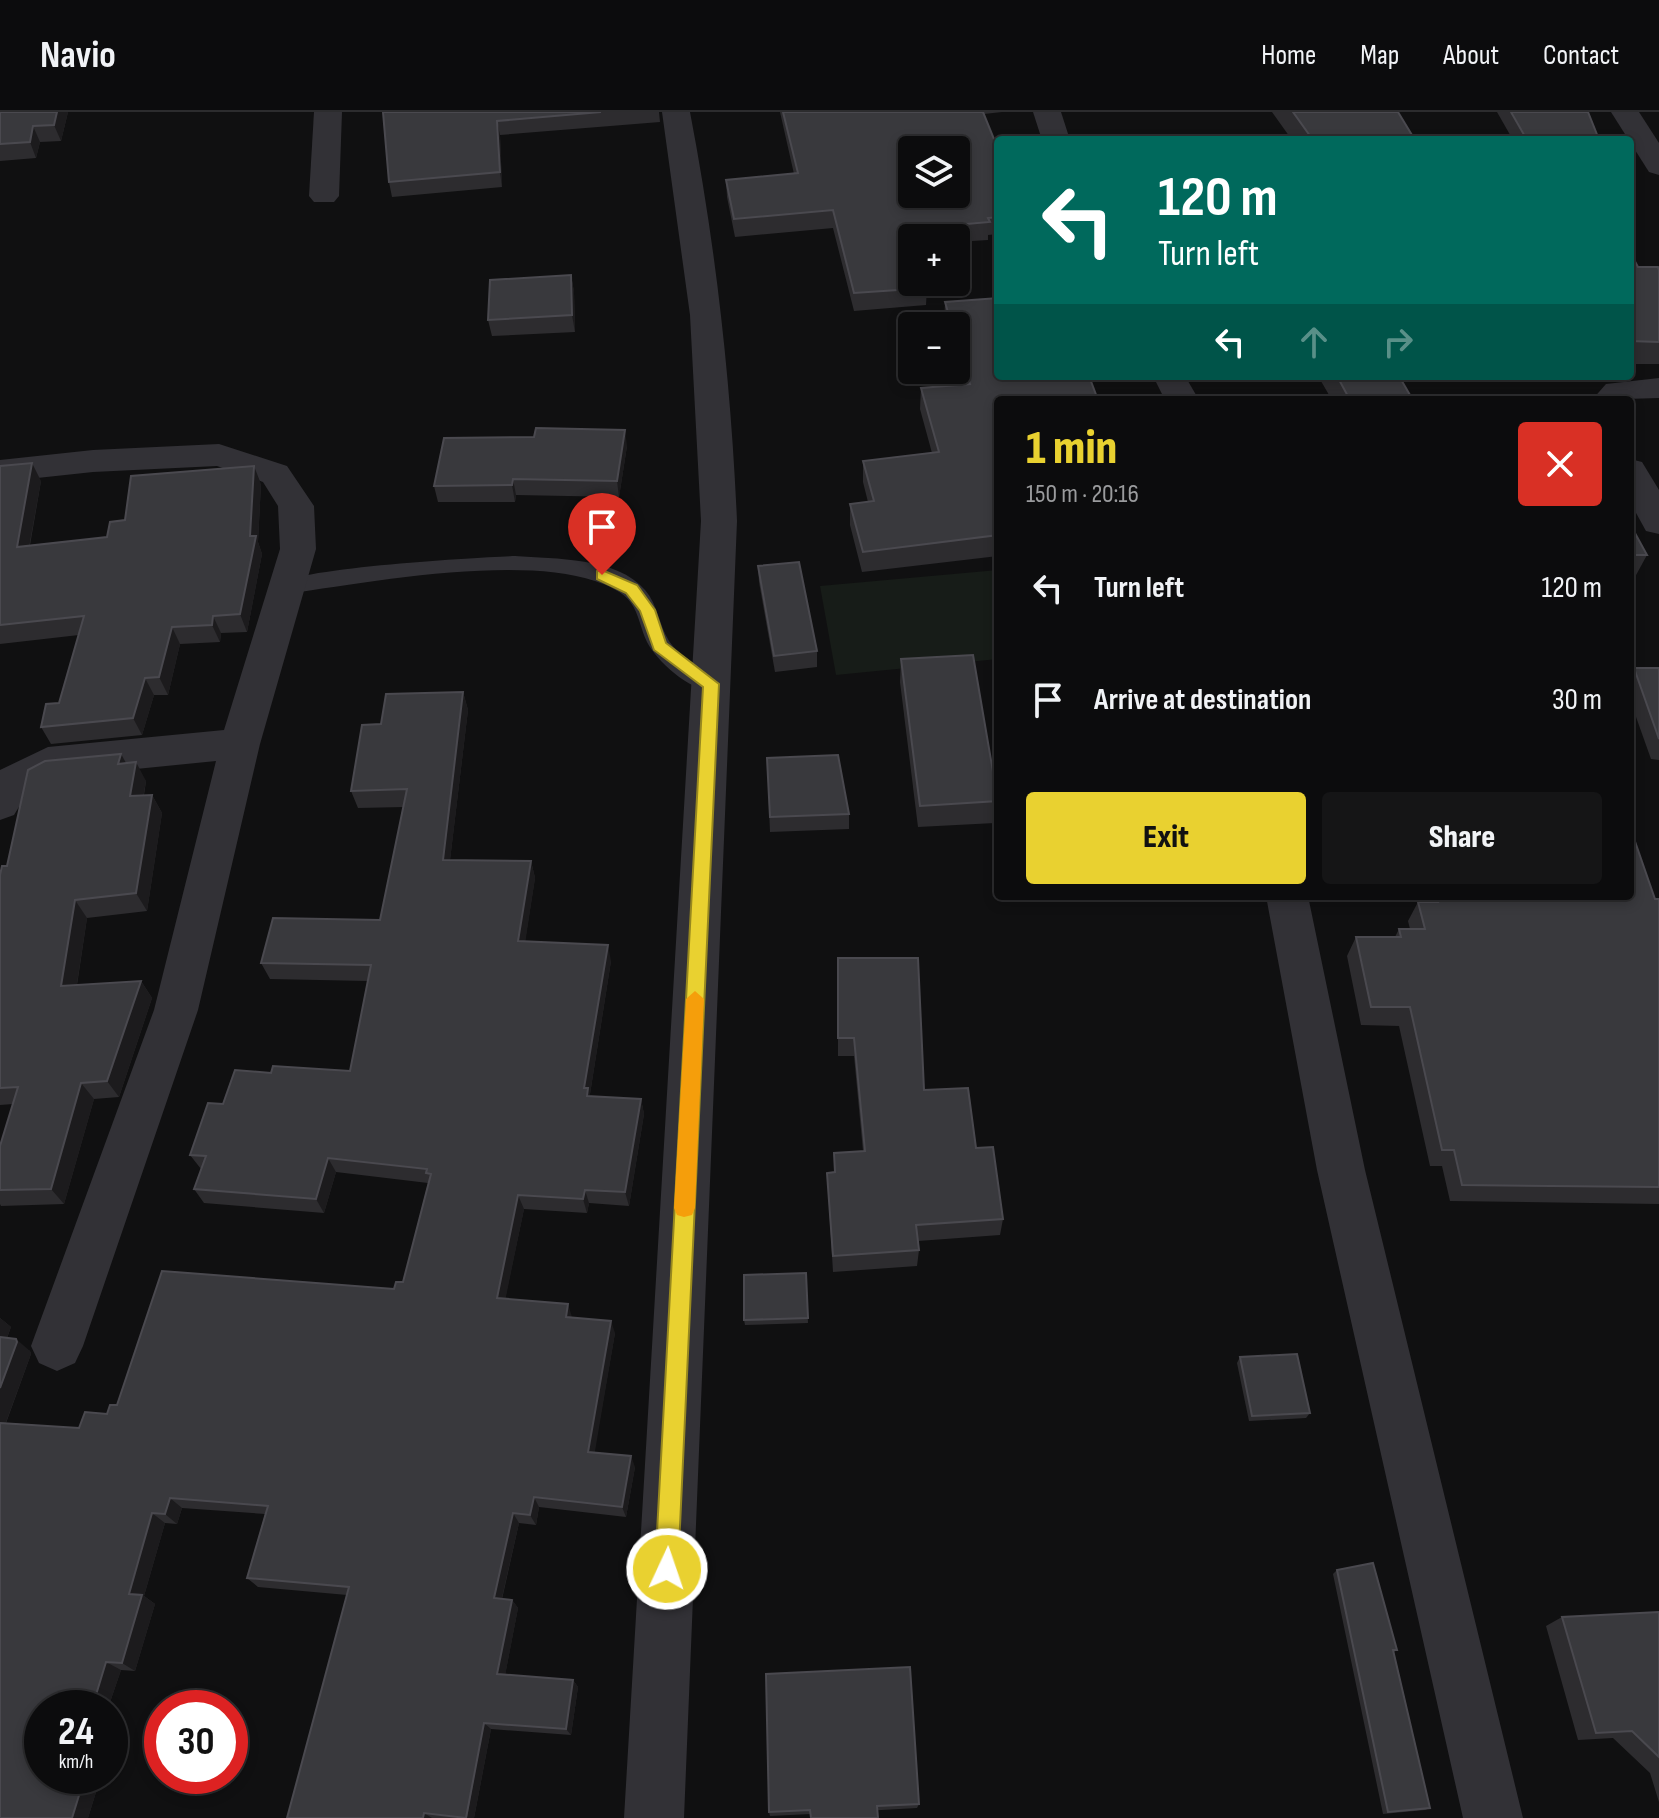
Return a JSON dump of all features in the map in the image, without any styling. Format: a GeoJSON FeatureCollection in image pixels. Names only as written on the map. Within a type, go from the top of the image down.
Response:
{"type":"FeatureCollection","features":[{"type":"Feature","properties":{"kind":"street"},"geometry":{"type":"LineString","coordinates":[[324,196],[328,112]]}},
{"type":"Feature","properties":{"kind":"street"},"geometry":{"type":"LineString","coordinates":[[654,1818],[719,521],[717,407],[691,193],[676,112]]}},
{"type":"Feature","properties":{"kind":"street"},"geometry":{"type":"LineString","coordinates":[[1047,112],[1055,136]]}},
{"type":"Feature","properties":{"kind":"street"},"geometry":{"type":"LineString","coordinates":[[1625,112],[1659,166]]}},
{"type":"Feature","properties":{"kind":"street"},"geometry":{"type":"LineString","coordinates":[[1613,396],[1618,391],[1659,388]]}},
{"type":"Feature","properties":{"kind":"street"},"geometry":{"type":"LineString","coordinates":[[0,471],[93,461],[219,455],[275,474],[296,506],[298,549],[240,744],[176,1010],[57,1346]]}},
{"type":"Feature","properties":{"kind":"street"},"geometry":{"type":"LineString","coordinates":[[1634,477],[1659,522]]}},
{"type":"Feature","properties":{"kind":"street"},"geometry":{"type":"LineString","coordinates":[[0,804],[14,781],[48,762],[240,744]]}},
{"type":"Feature","properties":{"kind":"street"},"geometry":{"type":"LineString","coordinates":[[1288,900],[1341,1170],[1493,1818]]}},
{"type":"Feature","properties":{"kind":"lane"},"geometry":{"type":"LineString","coordinates":[[287,586],[412,569],[529,563],[602,575],[631,589],[647,610],[660,646],[711,684]]}},
{"type":"Feature","properties":{"kind":"shaded area"},"geometry":{"type":"Polygon","coordinates":[[[994,570],[994,659],[836,675],[820,586],[994,570]]]}},
{"type":"Feature","properties":{"kind":"building"},"geometry":{"type":"Polygon","coordinates":[[[0,112],[57,112],[54,125],[33,126],[30,142],[0,144],[0,112]]]}},
{"type":"Feature","properties":{"kind":"building"},"geometry":{"type":"Polygon","coordinates":[[[383,112],[601,112],[497,121],[500,172],[389,182],[383,112]]]}},
{"type":"Feature","properties":{"kind":"building"},"geometry":{"type":"Polygon","coordinates":[[[783,112],[983,112],[994,139],[994,217],[988,218],[990,222],[967,224],[898,224],[898,290],[854,293],[833,210],[734,219],[726,180],[798,173],[783,112]]]}},
{"type":"Feature","properties":{"kind":"building"},"geometry":{"type":"Polygon","coordinates":[[[1293,112],[1398,112],[1413,136],[1310,136],[1293,112]]]}},
{"type":"Feature","properties":{"kind":"building"},"geometry":{"type":"Polygon","coordinates":[[[1511,112],[1588,112],[1598,136],[1525,136],[1511,112]]]}},
{"type":"Feature","properties":{"kind":"building"},"geometry":{"type":"Polygon","coordinates":[[[1634,260],[1638,267],[1658,267],[1659,270],[1659,342],[1634,341],[1634,260]]]}},
{"type":"Feature","properties":{"kind":"building"},"geometry":{"type":"Polygon","coordinates":[[[571,275],[572,315],[488,320],[490,280],[571,275]]]}},
{"type":"Feature","properties":{"kind":"building"},"geometry":{"type":"Polygon","coordinates":[[[994,298],[994,380],[1090,380],[1096,396],[994,396],[994,536],[863,552],[850,504],[874,501],[863,461],[939,452],[921,388],[970,384],[970,312],[948,312],[945,302],[994,298]]]}},
{"type":"Feature","properties":{"kind":"building"},"geometry":{"type":"Polygon","coordinates":[[[1339,380],[1401,380],[1410,395],[1442,396],[1348,396],[1339,380]]]}},
{"type":"Feature","properties":{"kind":"building"},"geometry":{"type":"Polygon","coordinates":[[[536,428],[625,430],[617,481],[513,479],[512,485],[434,486],[444,438],[534,437],[536,428]]]}},
{"type":"Feature","properties":{"kind":"building"},"geometry":{"type":"Polygon","coordinates":[[[32,463],[17,547],[107,537],[110,522],[125,520],[131,476],[254,466],[250,536],[256,536],[240,614],[213,616],[212,625],[172,627],[159,677],[145,678],[133,718],[41,727],[46,704],[59,703],[84,616],[0,625],[0,466],[32,463]]]}},
{"type":"Feature","properties":{"kind":"building"},"geometry":{"type":"Polygon","coordinates":[[[1634,531],[1647,555],[1634,555],[1634,531]]]}},
{"type":"Feature","properties":{"kind":"building"},"geometry":{"type":"Polygon","coordinates":[[[799,562],[817,651],[774,656],[758,566],[799,562]]]}},
{"type":"Feature","properties":{"kind":"building"},"geometry":{"type":"Polygon","coordinates":[[[973,655],[994,778],[994,801],[920,806],[901,659],[973,655]]]}},
{"type":"Feature","properties":{"kind":"building"},"geometry":{"type":"Polygon","coordinates":[[[1634,668],[1659,668],[1659,739],[1634,668]]]}},
{"type":"Feature","properties":{"kind":"building"},"geometry":{"type":"Polygon","coordinates":[[[463,692],[443,860],[531,861],[518,941],[608,945],[584,1088],[588,1088],[587,1096],[641,1099],[625,1192],[585,1190],[583,1199],[518,1195],[497,1298],[568,1304],[566,1317],[611,1321],[588,1452],[631,1456],[622,1507],[534,1497],[530,1515],[513,1513],[494,1598],[512,1600],[497,1674],[573,1680],[566,1729],[484,1723],[466,1818],[424,1813],[423,1818],[287,1818],[349,1587],[247,1578],[268,1506],[170,1498],[165,1514],[152,1513],[129,1594],[142,1595],[122,1663],[106,1662],[97,1690],[24,1690],[24,1794],[79,1794],[72,1818],[0,1818],[0,1423],[79,1428],[85,1412],[107,1414],[110,1405],[117,1405],[162,1271],[394,1289],[396,1282],[403,1282],[431,1174],[426,1173],[427,1169],[328,1158],[316,1199],[194,1189],[206,1156],[190,1155],[208,1103],[223,1104],[235,1070],[271,1073],[273,1066],[350,1071],[371,965],[261,963],[273,918],[380,920],[407,789],[351,791],[362,725],[381,724],[386,694],[463,692]]]}},
{"type":"Feature","properties":{"kind":"building"},"geometry":{"type":"Polygon","coordinates":[[[121,754],[118,764],[136,762],[130,796],[152,795],[136,893],[75,900],[61,986],[141,981],[107,1081],[81,1083],[51,1189],[0,1190],[0,1146],[18,1087],[0,1088],[0,875],[2,866],[7,866],[28,770],[45,761],[121,754]]]}},
{"type":"Feature","properties":{"kind":"building"},"geometry":{"type":"Polygon","coordinates":[[[838,755],[849,814],[770,817],[767,758],[838,755]]]}},
{"type":"Feature","properties":{"kind":"building"},"geometry":{"type":"Polygon","coordinates":[[[1634,839],[1655,899],[1659,899],[1659,1187],[1462,1185],[1454,1150],[1442,1150],[1410,1007],[1371,1007],[1356,937],[1401,937],[1399,929],[1425,929],[1418,902],[1634,900],[1634,839]]]}},
{"type":"Feature","properties":{"kind":"building"},"geometry":{"type":"Polygon","coordinates":[[[838,958],[918,958],[924,1090],[968,1088],[976,1148],[993,1147],[1003,1219],[916,1225],[919,1250],[833,1256],[827,1173],[835,1172],[834,1153],[865,1151],[854,1038],[838,1038],[838,958]]]}},
{"type":"Feature","properties":{"kind":"building"},"geometry":{"type":"Polygon","coordinates":[[[806,1273],[808,1318],[744,1320],[744,1275],[806,1273]]]}},
{"type":"Feature","properties":{"kind":"building"},"geometry":{"type":"Polygon","coordinates":[[[0,1337],[16,1339],[17,1342],[0,1388],[0,1337]]]}},
{"type":"Feature","properties":{"kind":"building"},"geometry":{"type":"Polygon","coordinates":[[[1297,1354],[1310,1413],[1252,1416],[1240,1357],[1297,1354]]]}},
{"type":"Feature","properties":{"kind":"building"},"geometry":{"type":"Polygon","coordinates":[[[1373,1563],[1397,1650],[1393,1650],[1430,1808],[1388,1812],[1337,1570],[1373,1563]]]}},
{"type":"Feature","properties":{"kind":"building"},"geometry":{"type":"Polygon","coordinates":[[[1659,1612],[1659,1757],[1632,1731],[1596,1733],[1562,1617],[1659,1612]]]}},
{"type":"Feature","properties":{"kind":"building"},"geometry":{"type":"Polygon","coordinates":[[[910,1667],[919,1804],[877,1806],[878,1818],[811,1818],[810,1810],[769,1812],[766,1674],[910,1667]]]}},
{"type":"Feature","properties":{"kind":"slow traffic"},"geometry":{"type":"LineString","coordinates":[[684,1208],[695,999]]}},
{"type":"Feature","properties":{"kind":"route"},"geometry":{"type":"LineString","coordinates":[[602,575],[631,589],[647,610],[660,646],[711,684],[667,1569]]}}]}
